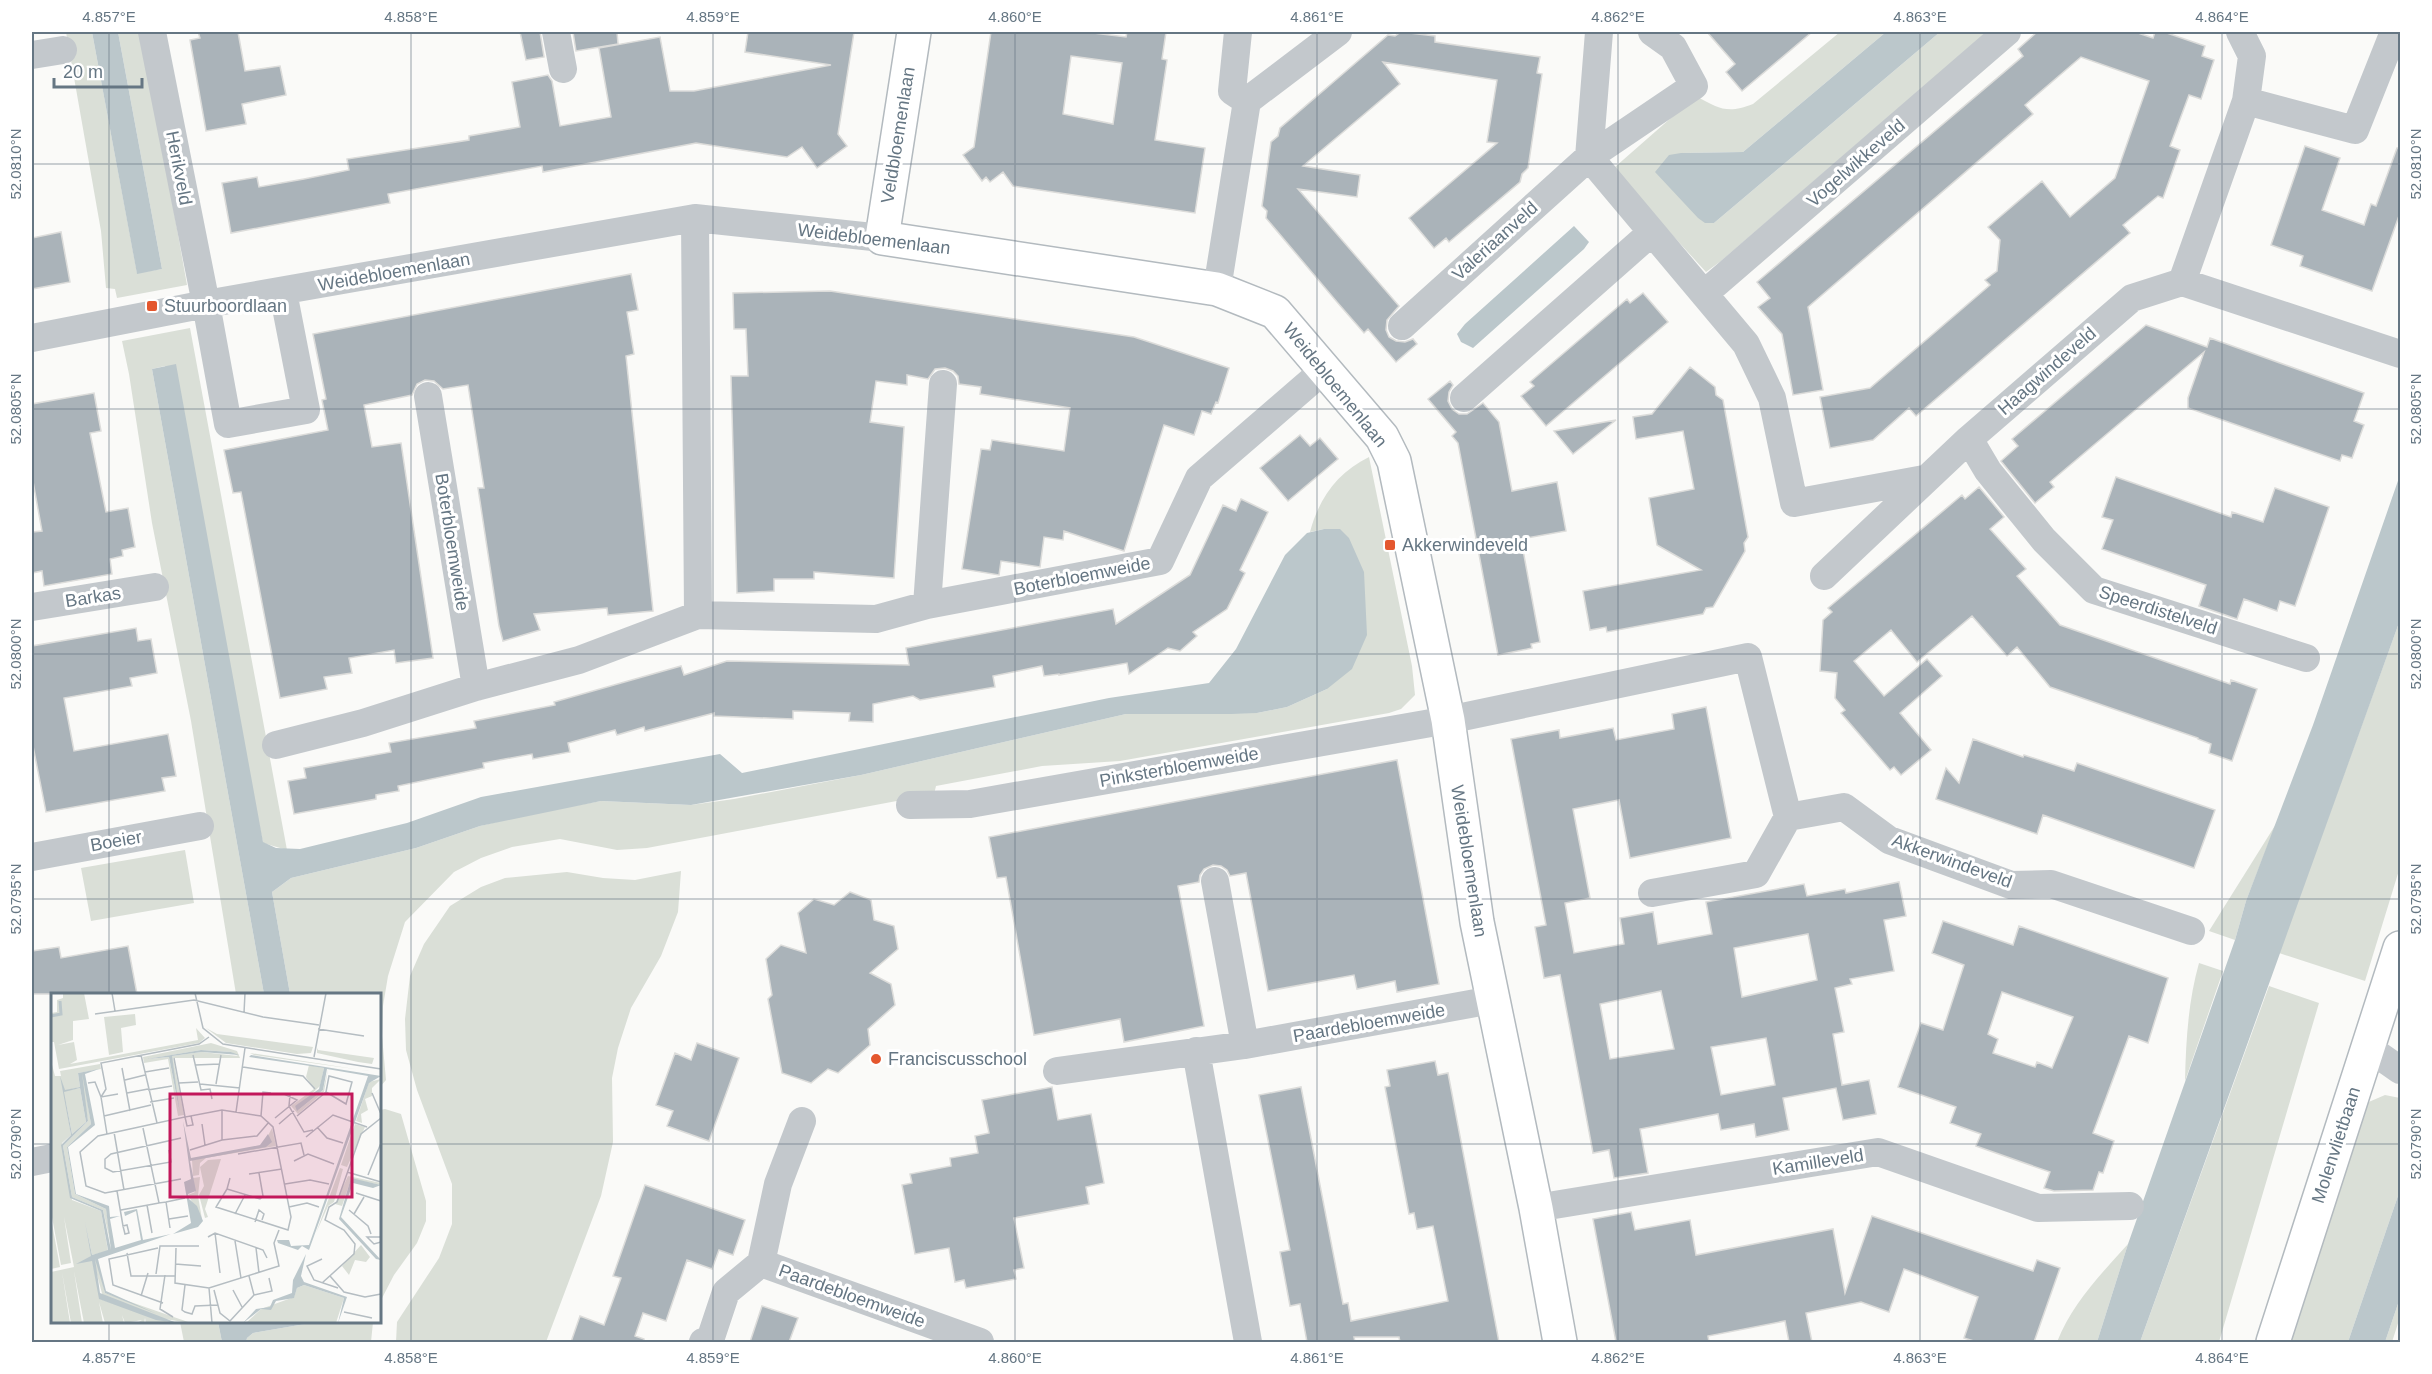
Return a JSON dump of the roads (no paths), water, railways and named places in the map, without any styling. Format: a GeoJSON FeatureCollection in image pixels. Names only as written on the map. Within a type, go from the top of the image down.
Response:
{"type":"FeatureCollection","features":[{"type":"Feature","properties":{"kind":"street","name":"Herikveld"},"geometry":{"type":"LineString","coordinates":[[152,32],[206,304]]}},
{"type":"Feature","properties":{"kind":"street"},"geometry":{"type":"LineString","coordinates":[[556,32],[564,69]]}},
{"type":"Feature","properties":{"kind":"street","name":"Veldbloemenlaan"},"geometry":{"type":"LineString","coordinates":[[882,238],[914,32]]}},
{"type":"Feature","properties":{"kind":"street"},"geometry":{"type":"LineString","coordinates":[[1238,32],[1232,91],[1247,101]]}},
{"type":"Feature","properties":{"kind":"street"},"geometry":{"type":"LineString","coordinates":[[1217,289],[1247,101],[1338,32]]}},
{"type":"Feature","properties":{"kind":"street"},"geometry":{"type":"LineString","coordinates":[[1599,32],[1589,157],[1746,344],[1772,398],[1794,503],[1924,479]]}},
{"type":"Feature","properties":{"kind":"street","name":"Valeriaanveld"},"geometry":{"type":"LineString","coordinates":[[1402,326],[1589,157],[1694,86],[1673,47],[1652,32]]}},
{"type":"Feature","properties":{"kind":"street","name":"Vogelwikkeveld"},"geometry":{"type":"LineString","coordinates":[[1704,294],[2007,32]]}},
{"type":"Feature","properties":{"kind":"street"},"geometry":{"type":"LineString","coordinates":[[2240,32],[2252,56],[2246,101],[2182,282],[2400,354]]}},
{"type":"Feature","properties":{"kind":"street"},"geometry":{"type":"LineString","coordinates":[[2246,101],[2355,130],[2394,32]]}},
{"type":"Feature","properties":{"kind":"street"},"geometry":{"type":"LineString","coordinates":[[32,55],[63,50]]}},
{"type":"Feature","properties":{"kind":"street"},"geometry":{"type":"LineString","coordinates":[[695,218],[698,615]]}},
{"type":"Feature","properties":{"kind":"street","name":"Weidebloemenlaan"},"geometry":{"type":"LineString","coordinates":[[32,338],[206,304],[695,218],[882,238],[1217,289],[1275,312],[1382,437],[1394,461],[1448,720],[1477,922],[1536,1208],[1560,1342]]}},
{"type":"Feature","properties":{"kind":"street"},"geometry":{"type":"LineString","coordinates":[[1464,398],[1652,232]]}},
{"type":"Feature","properties":{"kind":"street","name":"Haagwindeveld"},"geometry":{"type":"LineString","coordinates":[[1824,576],[1924,479],[2132,298],[2182,282]]}},
{"type":"Feature","properties":{"kind":"street"},"geometry":{"type":"LineString","coordinates":[[206,304],[228,424],[306,410],[283,292]]}},
{"type":"Feature","properties":{"kind":"street","name":"Boterbloemweide"},"geometry":{"type":"LineString","coordinates":[[276,745],[363,723],[476,687],[579,660],[698,615],[876,619],[927,605],[1160,561],[1199,478],[1324,370]]}},
{"type":"Feature","properties":{"kind":"street"},"geometry":{"type":"LineString","coordinates":[[927,605],[943,384]]}},
{"type":"Feature","properties":{"kind":"street","name":"Boterbloemweide"},"geometry":{"type":"LineString","coordinates":[[428,396],[476,687]]}},
{"type":"Feature","properties":{"kind":"street","name":"Speerdistelveld"},"geometry":{"type":"LineString","coordinates":[[1969,439],[1988,471],[2044,540],[2094,590],[2307,658]]}},
{"type":"Feature","properties":{"kind":"street","name":"Barkas"},"geometry":{"type":"LineString","coordinates":[[32,607],[155,586]]}},
{"type":"Feature","properties":{"kind":"street"},"geometry":{"type":"LineString","coordinates":[[1448,720],[1748,657],[1788,817],[1756,874],[1652,893]]}},
{"type":"Feature","properties":{"kind":"street","name":"Pinksterbloemweide"},"geometry":{"type":"LineString","coordinates":[[910,804],[970,804],[1448,720]]}},
{"type":"Feature","properties":{"kind":"street","name":"Akkerwindeveld"},"geometry":{"type":"LineString","coordinates":[[1788,817],[1844,807],[1889,840],[2011,885],[2050,884],[2191,931]]}},
{"type":"Feature","properties":{"kind":"street","name":"Boeier"},"geometry":{"type":"LineString","coordinates":[[32,856],[200,826]]}},
{"type":"Feature","properties":{"kind":"street"},"geometry":{"type":"LineString","coordinates":[[1215,881],[1245,1045]]}},
{"type":"Feature","properties":{"kind":"street","name":"Molenvlietbaan"},"geometry":{"type":"LineString","coordinates":[[2273,1342],[2400,948]]}},
{"type":"Feature","properties":{"kind":"street","name":"Paardebloemweide"},"geometry":{"type":"LineString","coordinates":[[1057,1071],[1245,1045],[1492,1000]]}},
{"type":"Feature","properties":{"kind":"street"},"geometry":{"type":"LineString","coordinates":[[2367,1047],[2400,1070]]}},
{"type":"Feature","properties":{"kind":"street"},"geometry":{"type":"LineString","coordinates":[[1196,1051],[1248,1342]]}},
{"type":"Feature","properties":{"kind":"street","name":"Paardebloemweide"},"geometry":{"type":"LineString","coordinates":[[802,1121],[778,1184],[762,1263],[980,1342]]}},
{"type":"Feature","properties":{"kind":"street","name":"Kamilleveld"},"geometry":{"type":"LineString","coordinates":[[1536,1208],[1878,1152],[2038,1208],[2130,1206]]}},
{"type":"Feature","properties":{"kind":"street"},"geometry":{"type":"LineString","coordinates":[[32,1162],[51,1158]]}},
{"type":"Feature","properties":{"kind":"street"},"geometry":{"type":"LineString","coordinates":[[704,1342],[710,1340],[726,1292],[762,1263]]}},
{"type":"Feature","properties":{"kind":"place","name":"Stuurboordlaan"},"geometry":{"type":"Point","coordinates":[152,306]}},
{"type":"Feature","properties":{"kind":"place","name":"Akkerwindeveld"},"geometry":{"type":"Point","coordinates":[1390,545]}},
{"type":"Feature","properties":{"kind":"place","name":"Franciscusschool"},"geometry":{"type":"Point","coordinates":[876,1059]}}]}
